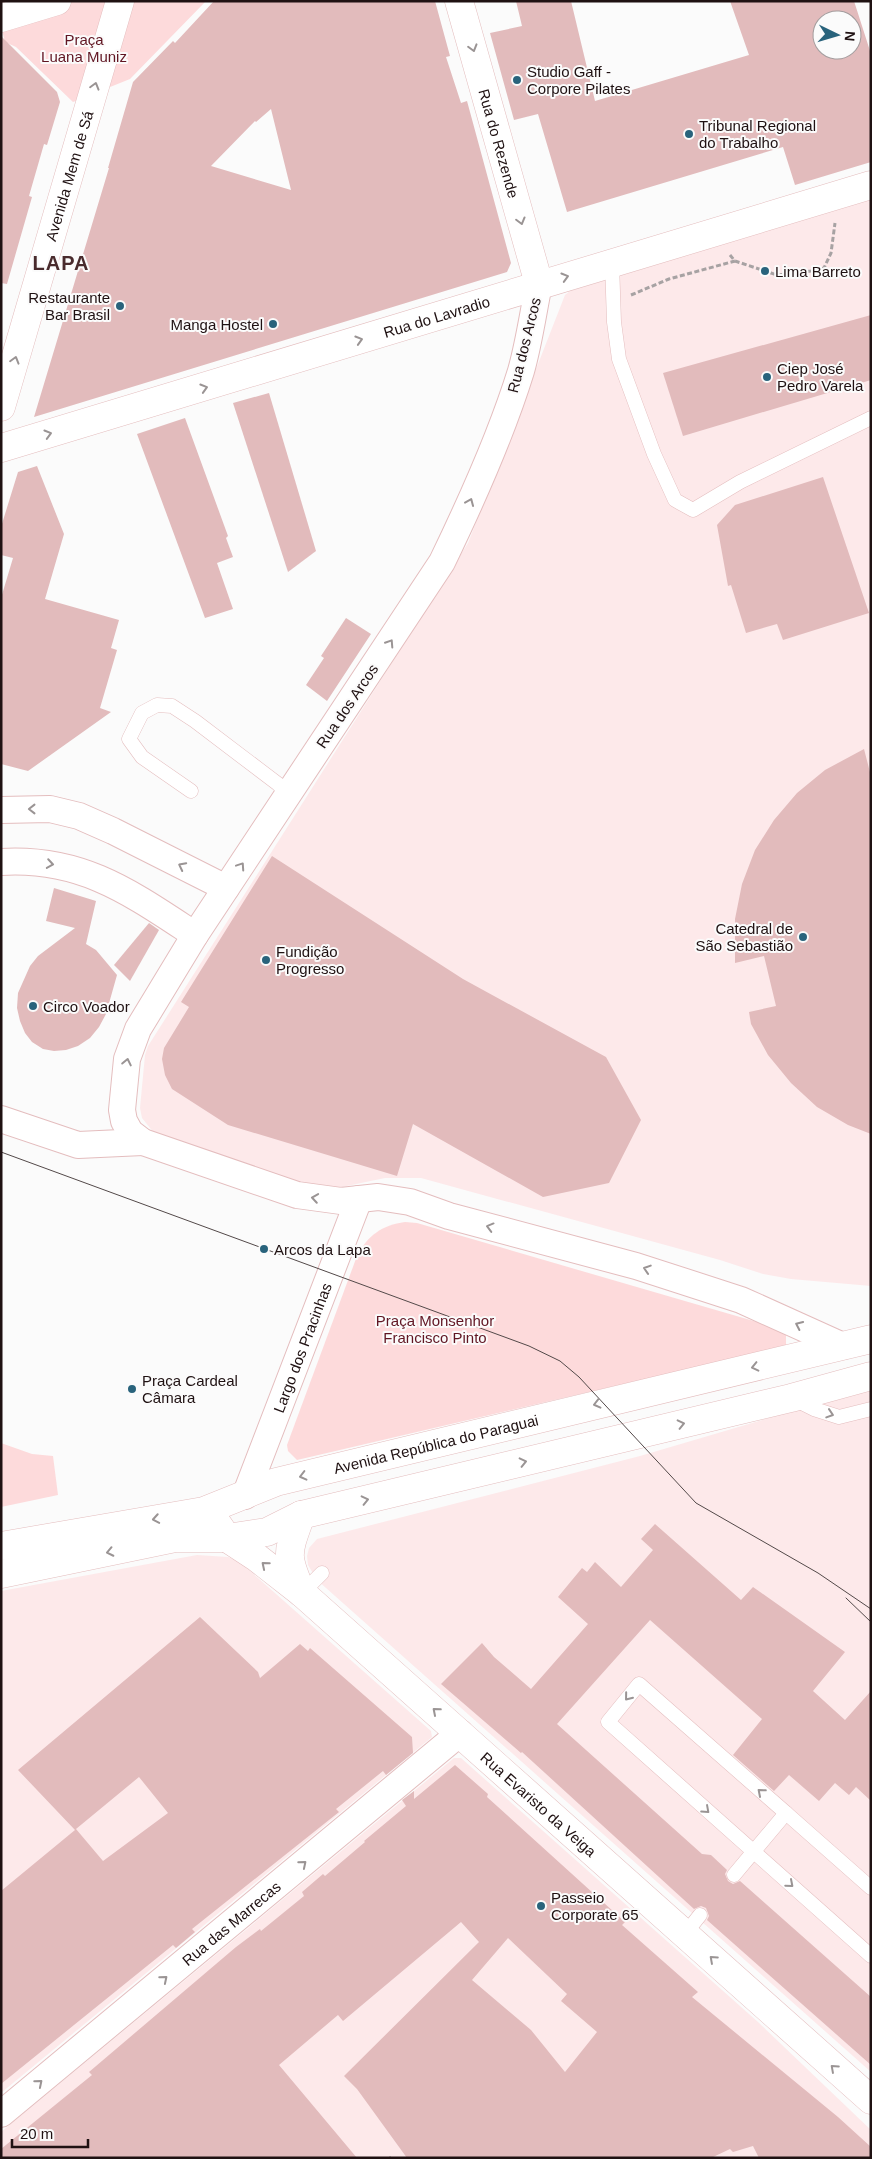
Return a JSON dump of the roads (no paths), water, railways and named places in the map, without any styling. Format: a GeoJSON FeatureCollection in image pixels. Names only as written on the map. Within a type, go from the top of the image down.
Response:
{"type":"FeatureCollection","features":[{"type":"Feature","properties":{"kind":"main road"},"geometry":{"type":"LineString","coordinates":[[1,18],[57,1]]}},
{"type":"Feature","properties":{"kind":"main road","name":"Avenida Mem de Sá"},"geometry":{"type":"LineString","coordinates":[[1,407],[120,1]]}},
{"type":"Feature","properties":{"kind":"main road","name":"Rua do Rezende"},"geometry":{"type":"LineString","coordinates":[[459,1],[539,284]]}},
{"type":"Feature","properties":{"kind":"main road","name":"Rua do Lavradio"},"geometry":{"type":"LineString","coordinates":[[1,448],[871,185]]}},
{"type":"Feature","properties":{"kind":"main road","name":"Avenida República do Paraguai"},"geometry":{"type":"LineString","coordinates":[[1,1546],[206,1510],[286,1480],[871,1339]]}},
{"type":"Feature","properties":{"kind":"main road"},"geometry":{"type":"LineString","coordinates":[[1,1574],[175,1538],[227,1538],[267,1532],[300,1515],[792,1398],[871,1376]]}},
{"type":"Feature","properties":{"kind":"main road"},"geometry":{"type":"LineString","coordinates":[[175,1538],[206,1510]]}},
{"type":"Feature","properties":{"kind":"main road","name":"Rua Evaristo da Veiga"},"geometry":{"type":"LineString","coordinates":[[206,1510],[227,1538],[256,1557],[302,1593],[460,1733],[693,1924],[871,2100]]}},
{"type":"Feature","properties":{"kind":"main road"},"geometry":{"type":"LineString","coordinates":[[300,1515],[289,1549],[290,1566],[302,1593]]}},
{"type":"Feature","properties":{"kind":"street","name":"Rua dos Arcos"},"geometry":{"type":"LineString","coordinates":[[144,1142],[130,1132],[124,1121],[122,1110],[127,1059],[138,1029],[226,888],[442,562],[464,516],[494,444],[518,379],[539,284]]}},
{"type":"Feature","properties":{"kind":"street"},"geometry":{"type":"LineString","coordinates":[[1,810],[50,809],[79,816],[226,888]]}},
{"type":"Feature","properties":{"kind":"street"},"geometry":{"type":"LineString","coordinates":[[1,862],[46,863],[73,868],[95,876],[138,898],[195,936]]}},
{"type":"Feature","properties":{"kind":"street"},"geometry":{"type":"LineString","coordinates":[[1,1119],[78,1145],[144,1142],[298,1195],[341,1201],[378,1197],[410,1202],[449,1216],[636,1266],[741,1300],[843,1346]]}},
{"type":"Feature","properties":{"kind":"street","name":"Largo dos Pracinhas"},"geometry":{"type":"LineString","coordinates":[[245,1496],[359,1199]]}},
{"type":"Feature","properties":{"kind":"street","name":"Rua das Marrecas"},"geometry":{"type":"LineString","coordinates":[[1,2114],[460,1733]]}},
{"type":"Feature","properties":{"kind":"lane"},"geometry":{"type":"LineString","coordinates":[[612,263],[614,322],[619,359],[654,454],[675,500],[692,510],[740,482],[871,418]]}},
{"type":"Feature","properties":{"kind":"lane"},"geometry":{"type":"LineString","coordinates":[[191,791],[142,757],[129,739],[142,713],[156,705],[172,706],[196,721],[278,784],[288,794]]}},
{"type":"Feature","properties":{"kind":"lane"},"geometry":{"type":"LineString","coordinates":[[792,1398],[814,1409],[839,1417],[871,1409]]}},
{"type":"Feature","properties":{"kind":"lane"},"geometry":{"type":"LineString","coordinates":[[302,1593],[322,1573]]}},
{"type":"Feature","properties":{"kind":"lane"},"geometry":{"type":"LineString","coordinates":[[871,1888],[639,1684],[608,1722],[871,1956]]}},
{"type":"Feature","properties":{"kind":"lane"},"geometry":{"type":"LineString","coordinates":[[734,1876],[786,1813]]}},
{"type":"Feature","properties":{"kind":"tram line"},"geometry":{"type":"LineString","coordinates":[[1,1152],[529,1346],[560,1361],[579,1377],[696,1503],[818,1573],[871,1609]]}},
{"type":"Feature","properties":{"kind":"tram line"},"geometry":{"type":"LineString","coordinates":[[846,1598],[871,1622]]}},
{"type":"Feature","properties":{"kind":"place","name":"Studio Gaff - Corpore Pilates"},"geometry":{"type":"Point","coordinates":[517,80]}},
{"type":"Feature","properties":{"kind":"place","name":"Tribunal Regional do Trabalho"},"geometry":{"type":"Point","coordinates":[689,134]}},
{"type":"Feature","properties":{"kind":"place","name":"Lima Barreto"},"geometry":{"type":"Point","coordinates":[765,271]}},
{"type":"Feature","properties":{"kind":"place","name":"Restaurante Bar Brasil"},"geometry":{"type":"Point","coordinates":[120,306]}},
{"type":"Feature","properties":{"kind":"place","name":"Manga Hostel"},"geometry":{"type":"Point","coordinates":[273,324]}},
{"type":"Feature","properties":{"kind":"place","name":"Ciep José Pedro Varela"},"geometry":{"type":"Point","coordinates":[767,377]}},
{"type":"Feature","properties":{"kind":"place","name":"Catedral de São Sebastião"},"geometry":{"type":"Point","coordinates":[803,937]}},
{"type":"Feature","properties":{"kind":"place","name":"Fundição Progresso"},"geometry":{"type":"Point","coordinates":[266,960]}},
{"type":"Feature","properties":{"kind":"place","name":"Circo Voador"},"geometry":{"type":"Point","coordinates":[33,1006]}},
{"type":"Feature","properties":{"kind":"place","name":"Arcos da Lapa"},"geometry":{"type":"Point","coordinates":[264,1249]}},
{"type":"Feature","properties":{"kind":"place","name":"Praça Cardeal Câmara"},"geometry":{"type":"Point","coordinates":[132,1389]}},
{"type":"Feature","properties":{"kind":"place","name":"Passeio Corporate 65"},"geometry":{"type":"Point","coordinates":[541,1906]}},
{"type":"Feature","properties":{"kind":"district","name":"LAPA"},"geometry":{"type":"Point","coordinates":[61,263]}},
{"type":"Feature","properties":{"kind":"park label","name":"Praça Luana Muniz"},"geometry":{"type":"Point","coordinates":[84,48]}},
{"type":"Feature","properties":{"kind":"park label","name":"Praça Monsenhor Francisco Pinto"},"geometry":{"type":"Point","coordinates":[435,1328]}}]}
